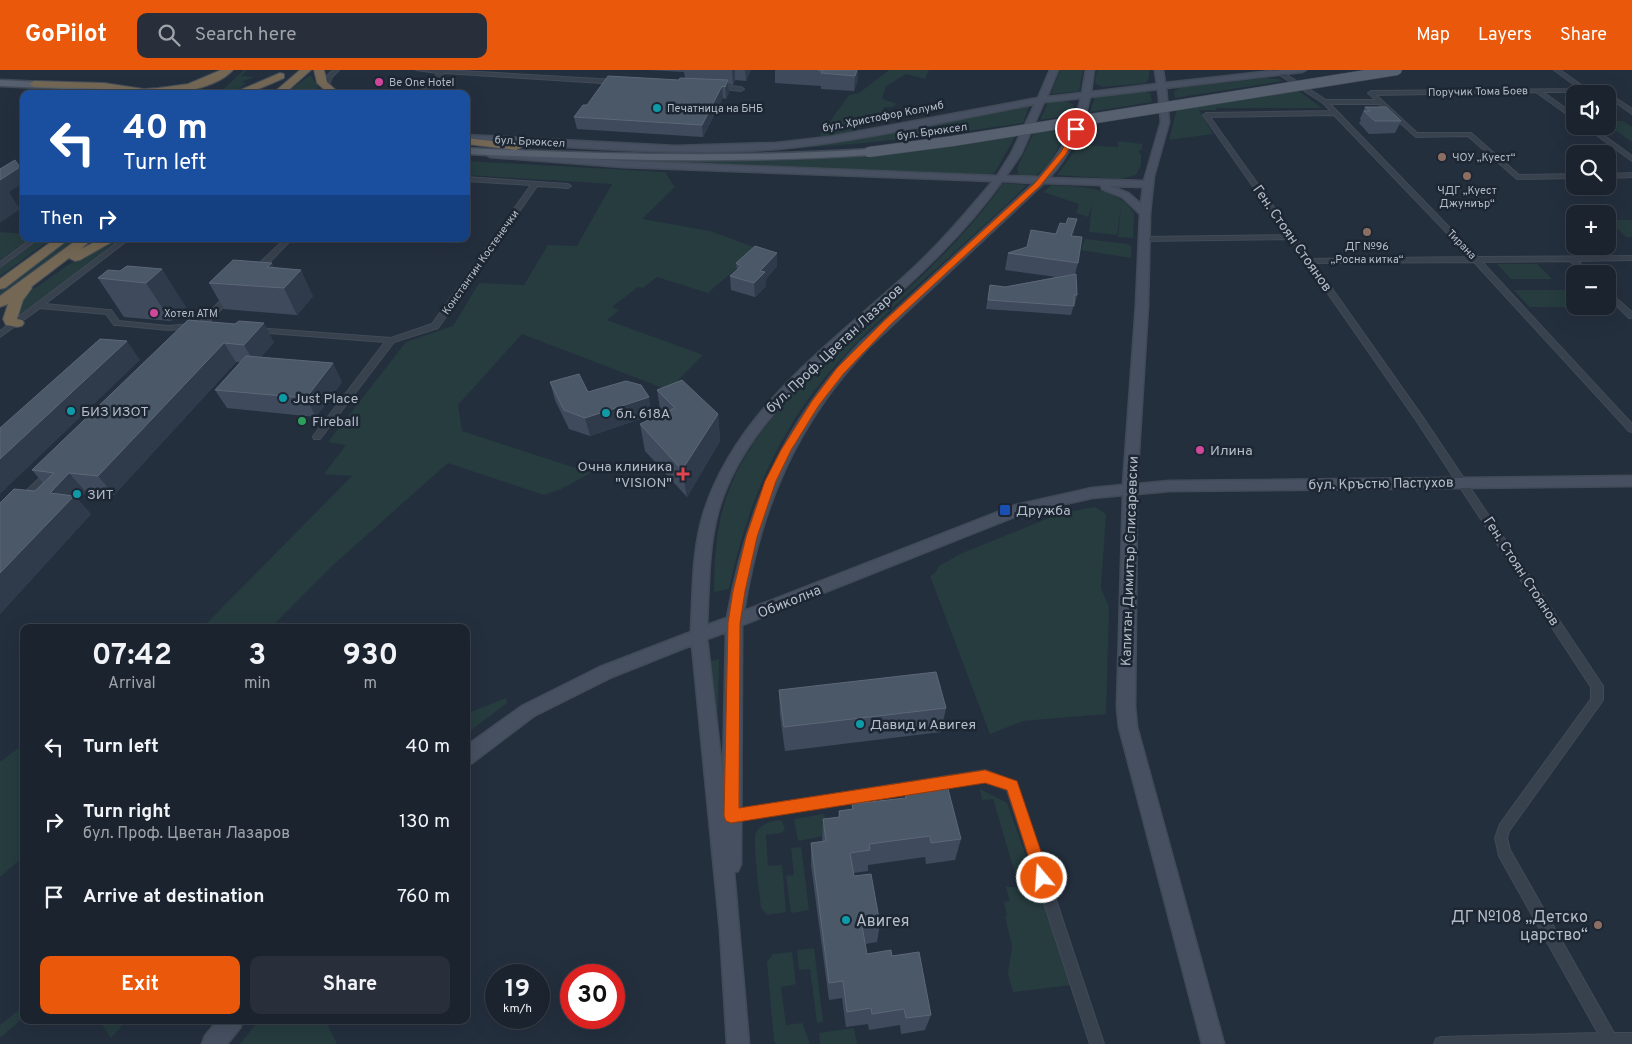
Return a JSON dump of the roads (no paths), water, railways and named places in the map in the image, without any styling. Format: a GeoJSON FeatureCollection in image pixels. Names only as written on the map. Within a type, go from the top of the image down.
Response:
{"type":"FeatureCollection","features":[{"type":"Feature","properties":{"kind":"highway"},"geometry":{"type":"LineString","coordinates":[[173,90],[209,81],[228,70]]}},
{"type":"Feature","properties":{"kind":"highway"},"geometry":{"type":"LineString","coordinates":[[212,90],[239,70]]}},
{"type":"Feature","properties":{"kind":"highway"},"geometry":{"type":"LineString","coordinates":[[282,90],[306,70]]}},
{"type":"Feature","properties":{"kind":"highway"},"geometry":{"type":"LineString","coordinates":[[319,70],[320,79],[329,90]]}},
{"type":"Feature","properties":{"kind":"highway"},"geometry":{"type":"LineString","coordinates":[[248,90],[284,73]]}},
{"type":"Feature","properties":{"kind":"highway"},"geometry":{"type":"LineString","coordinates":[[261,90],[284,73]]}},
{"type":"Feature","properties":{"kind":"highway"},"geometry":{"type":"LineString","coordinates":[[34,84],[104,86],[134,90]]}},
{"type":"Feature","properties":{"kind":"highway"},"geometry":{"type":"LineString","coordinates":[[470,141],[516,147]]}},
{"type":"Feature","properties":{"kind":"highway"},"geometry":{"type":"LineString","coordinates":[[43,254],[57,242]]}},
{"type":"Feature","properties":{"kind":"highway"},"geometry":{"type":"LineString","coordinates":[[3,283],[59,242]]}},
{"type":"Feature","properties":{"kind":"highway"},"geometry":{"type":"LineString","coordinates":[[0,303],[82,242]]}},
{"type":"Feature","properties":{"kind":"highway"},"geometry":{"type":"LineString","coordinates":[[17,323],[11,322],[10,319],[13,306],[30,281],[105,242]]}},
{"type":"Feature","properties":{"kind":"main road","name":"бул. Проф. Цветан Лазаров"},"geometry":{"type":"LineString","coordinates":[[738,1044],[730,930],[699,636],[702,560],[706,527],[719,491],[742,445],[767,411],[914,273],[959,227],[999,180],[1016,154],[1054,70]]}},
{"type":"Feature","properties":{"kind":"main road","name":"бул. Проф. Цветан Лазаров"},"geometry":{"type":"LineString","coordinates":[[730,930],[734,623],[751,537],[768,488],[786,450],[815,403],[846,365],[887,323],[1064,153],[1076,129],[1086,94],[1090,70]]}},
{"type":"Feature","properties":{"kind":"main road","name":"Капитан Димитър Списаревски"},"geometry":{"type":"LineString","coordinates":[[1159,70],[1164,122],[1148,183],[1130,489],[1126,680],[1128,728],[1213,1044]]}},
{"type":"Feature","properties":{"kind":"main road","name":"бул. Христофор Колумб"},"geometry":{"type":"LineString","coordinates":[[470,140],[675,149],[742,148],[812,142],[1052,98],[1277,71],[1302,70]]}},
{"type":"Feature","properties":{"kind":"main road","name":"бул. Брюксел"},"geometry":{"type":"LineString","coordinates":[[588,150],[718,154],[868,149],[1369,70]]}},
{"type":"Feature","properties":{"kind":"main road","name":"бул. Брюксел"},"geometry":{"type":"LineString","coordinates":[[470,151],[677,159],[767,158],[953,141],[1397,70]]}},
{"type":"Feature","properties":{"kind":"main road"},"geometry":{"type":"LineString","coordinates":[[1088,82],[1098,89],[1112,91]]}},
{"type":"Feature","properties":{"kind":"main road"},"geometry":{"type":"LineString","coordinates":[[0,83],[34,84],[90,90]]}},
{"type":"Feature","properties":{"kind":"main road"},"geometry":{"type":"LineString","coordinates":[[0,87],[40,90]]}},
{"type":"Feature","properties":{"kind":"main road"},"geometry":{"type":"LineString","coordinates":[[1052,98],[1071,101],[1076,104],[1081,113]]}},
{"type":"Feature","properties":{"kind":"main road"},"geometry":{"type":"LineString","coordinates":[[470,146],[588,150],[675,149]]}},
{"type":"Feature","properties":{"kind":"main road"},"geometry":{"type":"LineString","coordinates":[[470,151],[588,162],[999,180],[1148,183]]}},
{"type":"Feature","properties":{"kind":"main road"},"geometry":{"type":"LineString","coordinates":[[1016,154],[1014,173],[1035,180]]}},
{"type":"Feature","properties":{"kind":"main road"},"geometry":{"type":"LineString","coordinates":[[954,178],[982,184],[986,188],[984,198]]}},
{"type":"Feature","properties":{"kind":"main road"},"geometry":{"type":"LineString","coordinates":[[1084,182],[1113,189],[1124,195],[1146,213]]}},
{"type":"Feature","properties":{"kind":"main road","name":"бул. Кръстю Пастухов"},"geometry":{"type":"LineString","coordinates":[[1130,489],[1169,486],[1632,481]]}},
{"type":"Feature","properties":{"kind":"main road","name":"Обиколна"},"geometry":{"type":"LineString","coordinates":[[470,754],[528,711],[606,672],[1021,509],[1092,493],[1130,489]]}},
{"type":"Feature","properties":{"kind":"main road"},"geometry":{"type":"LineString","coordinates":[[213,1044],[229,1024]]}},
{"type":"Feature","properties":{"kind":"street"},"geometry":{"type":"LineString","coordinates":[[330,90],[330,76],[336,70]]}},
{"type":"Feature","properties":{"kind":"street"},"geometry":{"type":"LineString","coordinates":[[419,70],[622,82]]}},
{"type":"Feature","properties":{"kind":"street"},"geometry":{"type":"LineString","coordinates":[[1557,70],[1579,85]]}},
{"type":"Feature","properties":{"kind":"street","name":"Тирана"},"geometry":{"type":"LineString","coordinates":[[1277,71],[1325,102],[1336,113],[1476,259],[1632,429]]}},
{"type":"Feature","properties":{"kind":"street"},"geometry":{"type":"LineString","coordinates":[[424,90],[443,72]]}},
{"type":"Feature","properties":{"kind":"street"},"geometry":{"type":"LineString","coordinates":[[706,87],[742,89]]}},
{"type":"Feature","properties":{"kind":"street","name":"Поручик Тома Боев"},"geometry":{"type":"LineString","coordinates":[[1381,102],[1371,93],[1566,90]]}},
{"type":"Feature","properties":{"kind":"street"},"geometry":{"type":"LineString","coordinates":[[1538,91],[1566,111]]}},
{"type":"Feature","properties":{"kind":"street"},"geometry":{"type":"LineString","coordinates":[[1325,102],[1381,102],[1416,135],[1469,134],[1517,177],[1566,176]]}},
{"type":"Feature","properties":{"kind":"street"},"geometry":{"type":"LineString","coordinates":[[1616,102],[1632,112]]}},
{"type":"Feature","properties":{"kind":"street","name":"Ген. Стоян Стоянов"},"geometry":{"type":"LineString","coordinates":[[1336,113],[1206,114],[1463,482],[1598,686],[1597,700],[1504,828],[1501,838],[1504,852],[1611,1042]]}},
{"type":"Feature","properties":{"kind":"street"},"geometry":{"type":"LineString","coordinates":[[1599,135],[1632,159]]}},
{"type":"Feature","properties":{"kind":"street"},"geometry":{"type":"LineString","coordinates":[[1616,176],[1632,176]]}},
{"type":"Feature","properties":{"kind":"street"},"geometry":{"type":"LineString","coordinates":[[470,179],[568,186]]}},
{"type":"Feature","properties":{"kind":"street","name":"Константин Костенечки"},"geometry":{"type":"LineString","coordinates":[[391,340],[435,326],[536,184]]}},
{"type":"Feature","properties":{"kind":"street"},"geometry":{"type":"LineString","coordinates":[[1145,239],[1292,237]]}},
{"type":"Feature","properties":{"kind":"street"},"geometry":{"type":"LineString","coordinates":[[0,264],[31,242]]}},
{"type":"Feature","properties":{"kind":"street"},"geometry":{"type":"LineString","coordinates":[[0,336],[122,242]]}},
{"type":"Feature","properties":{"kind":"street"},"geometry":{"type":"LineString","coordinates":[[250,276],[286,242]]}},
{"type":"Feature","properties":{"kind":"street"},"geometry":{"type":"LineString","coordinates":[[1571,258],[1578,265]]}},
{"type":"Feature","properties":{"kind":"street"},"geometry":{"type":"LineString","coordinates":[[1309,261],[1632,258]]}},
{"type":"Feature","properties":{"kind":"street"},"geometry":{"type":"LineString","coordinates":[[188,337],[237,289]]}},
{"type":"Feature","properties":{"kind":"street"},"geometry":{"type":"LineString","coordinates":[[1616,301],[1632,316]]}},
{"type":"Feature","properties":{"kind":"street"},"geometry":{"type":"LineString","coordinates":[[39,306],[108,312],[118,323],[168,328],[211,326]]}},
{"type":"Feature","properties":{"kind":"street"},"geometry":{"type":"LineString","coordinates":[[250,329],[391,340]]}},
{"type":"Feature","properties":{"kind":"street"},"geometry":{"type":"LineString","coordinates":[[317,437],[391,340]]}},
{"type":"Feature","properties":{"kind":"street"},"geometry":{"type":"LineString","coordinates":[[12,506],[27,496],[54,469]]}},
{"type":"Feature","properties":{"kind":"street"},"geometry":{"type":"LineString","coordinates":[[731,816],[985,776],[1012,786],[1097,1044]]}},
{"type":"Feature","properties":{"kind":"street"},"geometry":{"type":"LineString","coordinates":[[1441,1044],[1611,1042],[1632,1040]]}},
{"type":"Feature","properties":{"kind":"place","name":"Be One Hotel"},"geometry":{"type":"Point","coordinates":[379,82]}},
{"type":"Feature","properties":{"kind":"place","name":"Печатница на БНБ"},"geometry":{"type":"Point","coordinates":[657,108]}},
{"type":"Feature","properties":{"kind":"place","name":"ЧОУ „Куест“"},"geometry":{"type":"Point","coordinates":[1442,157]}},
{"type":"Feature","properties":{"kind":"place","name":"ЧДГ „Куест Джуниър“"},"geometry":{"type":"Point","coordinates":[1467,176]}},
{"type":"Feature","properties":{"kind":"place","name":"ДГ №96 „Росна китка“"},"geometry":{"type":"Point","coordinates":[1367,232]}},
{"type":"Feature","properties":{"kind":"place","name":"Хотел АТМ"},"geometry":{"type":"Point","coordinates":[154,313]}},
{"type":"Feature","properties":{"kind":"place","name":"Just Place"},"geometry":{"type":"Point","coordinates":[283,398]}},
{"type":"Feature","properties":{"kind":"place","name":"БИЗ ИЗОТ"},"geometry":{"type":"Point","coordinates":[71,411]}},
{"type":"Feature","properties":{"kind":"place","name":"бл. 618А"},"geometry":{"type":"Point","coordinates":[606,413]}},
{"type":"Feature","properties":{"kind":"place","name":"Fireball"},"geometry":{"type":"Point","coordinates":[302,421]}},
{"type":"Feature","properties":{"kind":"place","name":"Илина"},"geometry":{"type":"Point","coordinates":[1200,450]}},
{"type":"Feature","properties":{"kind":"place","name":"Очна клиника \"VISION\""},"geometry":{"type":"Point","coordinates":[683,474]}},
{"type":"Feature","properties":{"kind":"place","name":"ЗИТ"},"geometry":{"type":"Point","coordinates":[77,494]}},
{"type":"Feature","properties":{"kind":"place","name":"Дружба"},"geometry":{"type":"Point","coordinates":[1005,510]}},
{"type":"Feature","properties":{"kind":"place","name":"Давид и Авигея"},"geometry":{"type":"Point","coordinates":[860,724]}},
{"type":"Feature","properties":{"kind":"place","name":"Авигея"},"geometry":{"type":"Point","coordinates":[846,920]}},
{"type":"Feature","properties":{"kind":"place","name":"ДГ №108 „Детско царство“"},"geometry":{"type":"Point","coordinates":[1598,925]}}]}
